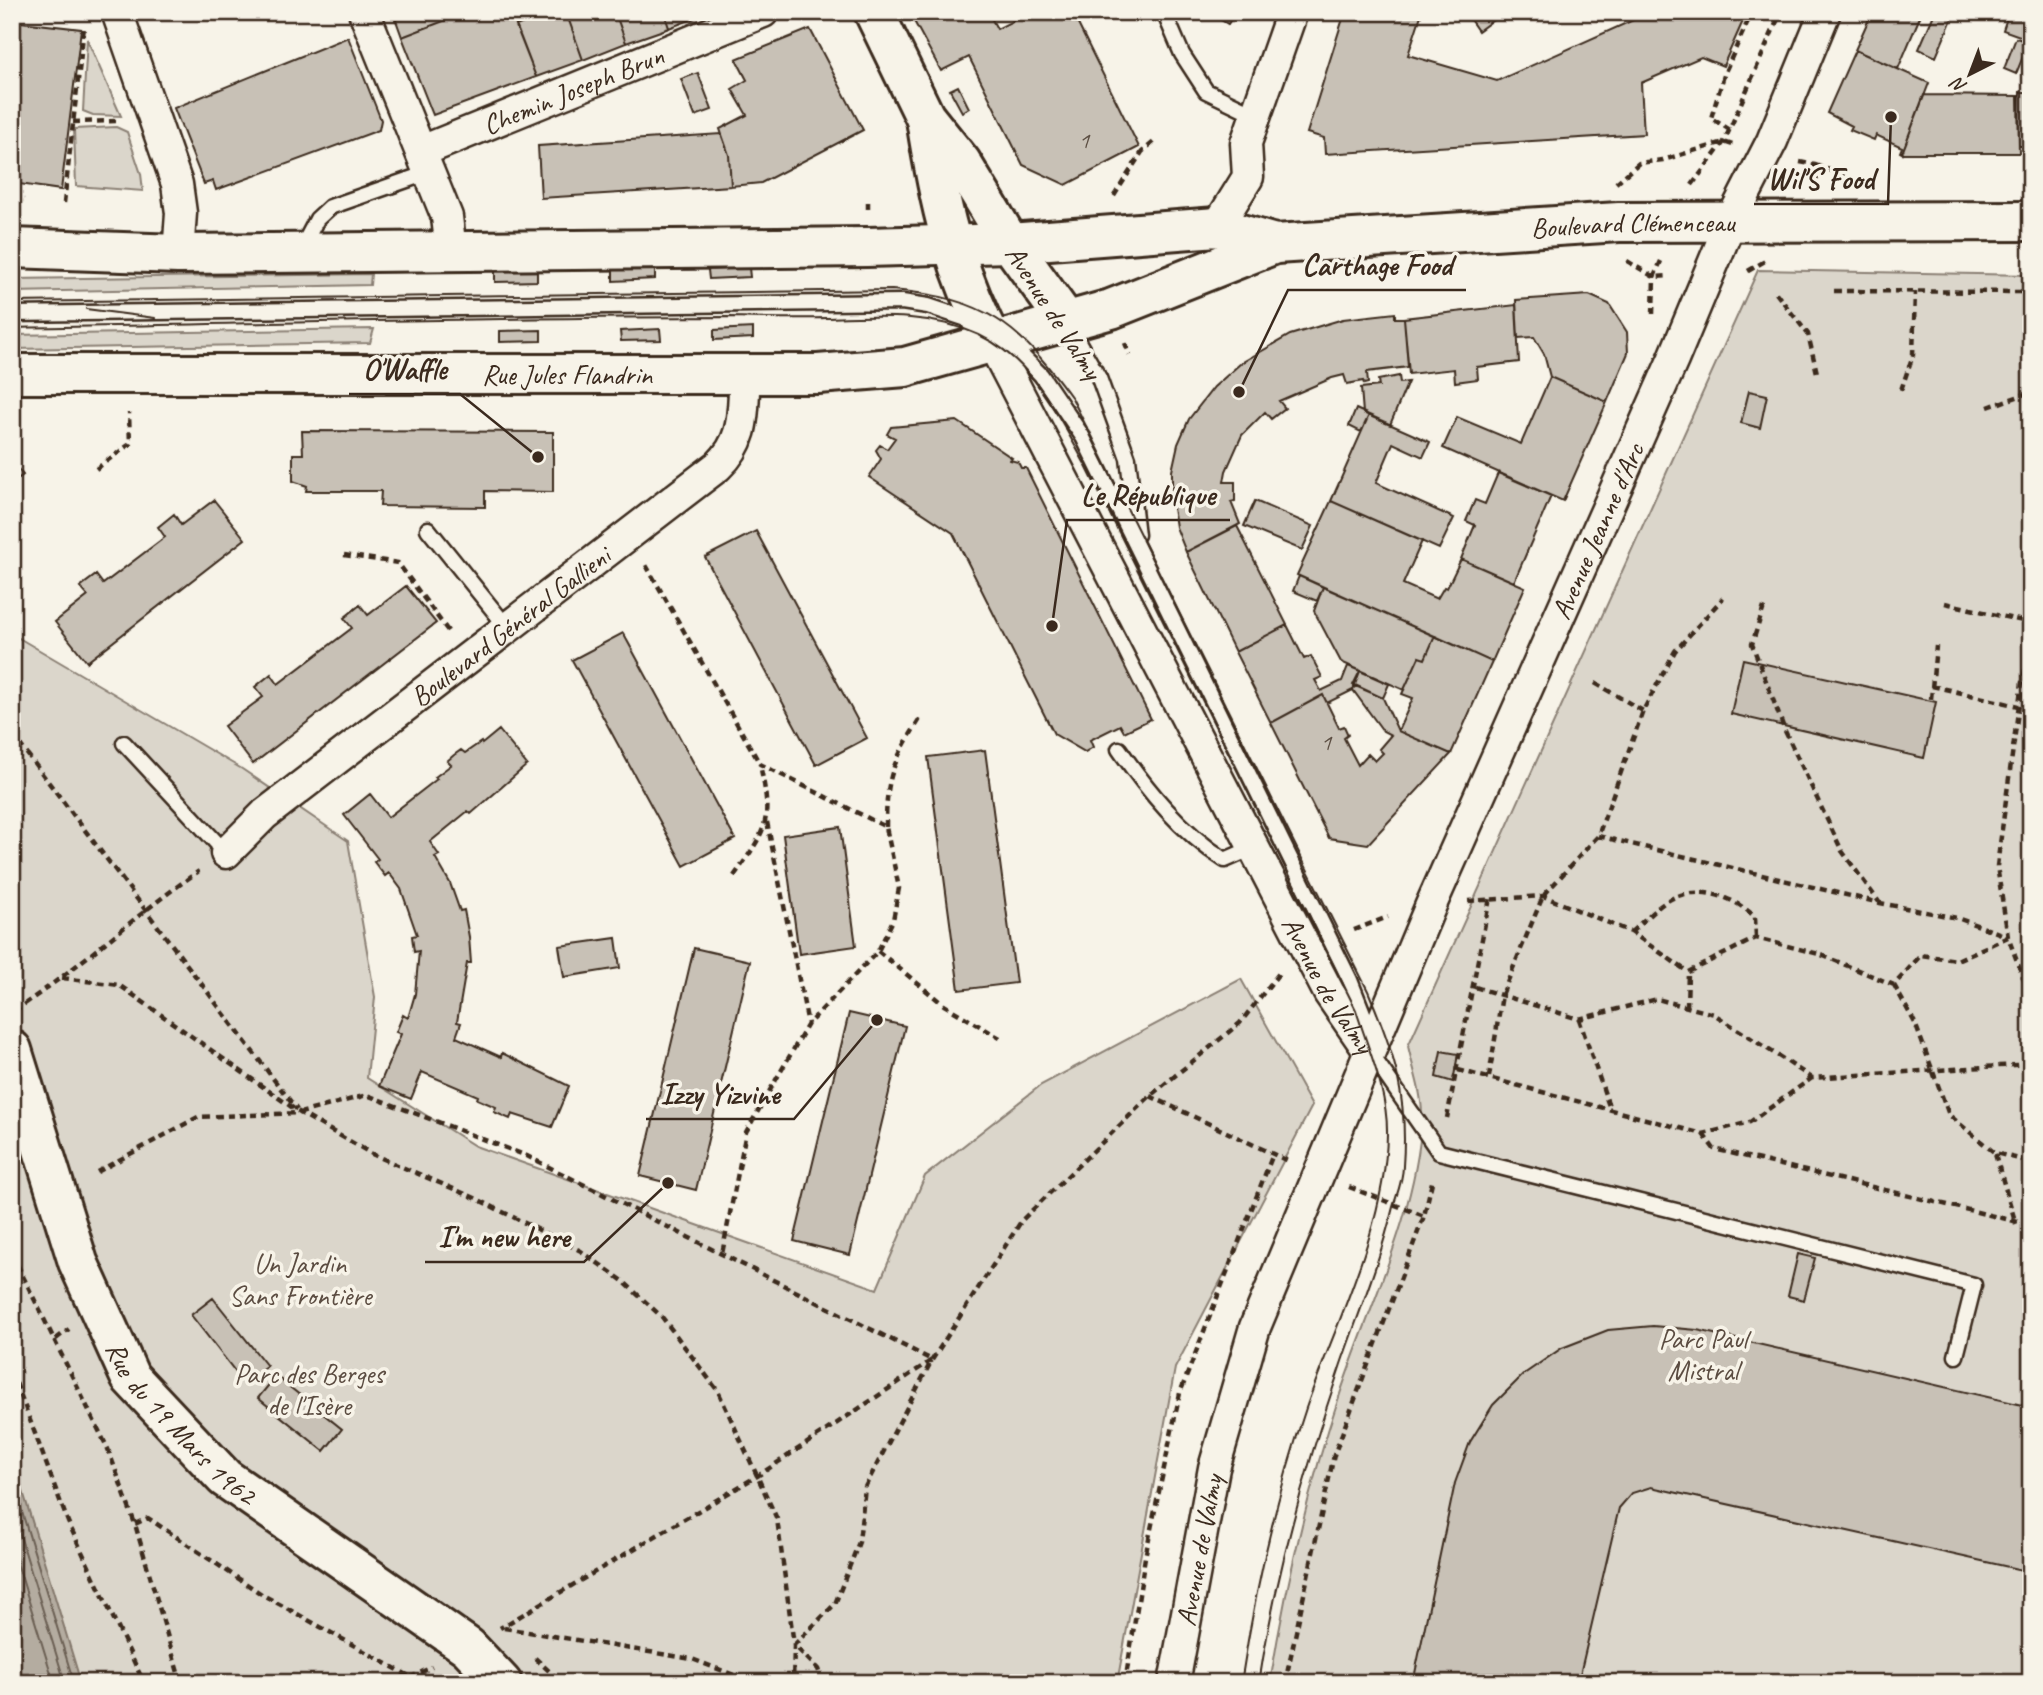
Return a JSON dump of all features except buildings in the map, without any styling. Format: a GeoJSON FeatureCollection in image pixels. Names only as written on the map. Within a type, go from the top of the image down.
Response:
{"type":"FeatureCollection","features":[{"type":"Feature","properties":{"kind":"main road","name":"Avenue de Valmy"},"geometry":{"type":"LineString","coordinates":[[874,12],[925,117],[961,162],[1010,243],[1067,322]]}},
{"type":"Feature","properties":{"kind":"main road","name":"Avenue de Valmy"},"geometry":{"type":"LineString","coordinates":[[925,117],[937,195],[950,244],[994,336]]}},
{"type":"Feature","properties":{"kind":"main road","name":"Boulevard Clémenceau"},"geometry":{"type":"LineString","coordinates":[[994,336],[1067,322],[1111,309],[1275,244],[1551,226],[1677,222],[2031,221]]}},
{"type":"Feature","properties":{"kind":"main road","name":"Boulevard Clémenceau"},"geometry":{"type":"LineString","coordinates":[[950,244],[1010,243],[1217,227],[1275,244]]}},
{"type":"Feature","properties":{"kind":"main road"},"geometry":{"type":"LineString","coordinates":[[22,251],[178,254],[950,244]]}},
{"type":"Feature","properties":{"kind":"main road","name":"Rue Jules Flandrin"},"geometry":{"type":"LineString","coordinates":[[12,374],[818,374],[905,367],[994,336]]}},
{"type":"Feature","properties":{"kind":"main road","name":"Rue du 19 Mars 1962"},"geometry":{"type":"LineString","coordinates":[[12,1050],[78,1262],[130,1377],[225,1478],[468,1647],[502,1683]]}},
{"type":"Feature","properties":{"kind":"street"},"geometry":{"type":"LineString","coordinates":[[117,12],[177,184],[181,213],[178,254]]}},
{"type":"Feature","properties":{"kind":"street"},"geometry":{"type":"LineString","coordinates":[[364,12],[447,217],[451,251]]}},
{"type":"Feature","properties":{"kind":"street","name":"Chemin Joseph Brun"},"geometry":{"type":"LineString","coordinates":[[426,161],[763,12]]}},
{"type":"Feature","properties":{"kind":"street"},"geometry":{"type":"LineString","coordinates":[[1217,227],[1248,177],[1247,143],[1292,12]]}},
{"type":"Feature","properties":{"kind":"street","name":"Avenue Jeanne d'Arc"},"geometry":{"type":"LineString","coordinates":[[1369,1051],[1673,360],[1731,221],[1772,141],[1825,12]]}},
{"type":"Feature","properties":{"kind":"street","name":"Avenue de Valmy"},"geometry":{"type":"LineString","coordinates":[[994,336],[1329,993],[1369,1051],[1255,1327],[1214,1468],[1174,1683]]}},
{"type":"Feature","properties":{"kind":"street","name":"Boulevard Général Gallieni"},"geometry":{"type":"LineString","coordinates":[[226,852],[265,814],[733,452],[739,440],[745,374]]}},
{"type":"Feature","properties":{"kind":"lane"},"geometry":{"type":"LineString","coordinates":[[1164,12],[1182,54],[1206,91],[1256,115]]}},
{"type":"Feature","properties":{"kind":"lane","name":"Chemin Joseph Brun"},"geometry":{"type":"LineString","coordinates":[[299,252],[317,219],[330,207],[426,161]]}},
{"type":"Feature","properties":{"kind":"lane"},"geometry":{"type":"LineString","coordinates":[[12,314],[902,302],[928,306],[994,336]]}},
{"type":"Feature","properties":{"kind":"lane","name":"Avenue de Valmy"},"geometry":{"type":"LineString","coordinates":[[1067,322],[1099,378],[1128,458],[1139,547]]}},
{"type":"Feature","properties":{"kind":"lane","name":"Avenue de Valmy"},"geometry":{"type":"LineString","coordinates":[[994,336],[1027,358],[1059,399],[1083,437],[1139,547]]}},
{"type":"Feature","properties":{"kind":"lane"},"geometry":{"type":"LineString","coordinates":[[428,529],[506,626]]}},
{"type":"Feature","properties":{"kind":"lane"},"geometry":{"type":"LineString","coordinates":[[1139,547],[1350,979],[1364,1018],[1369,1051],[1439,1152],[1973,1285],[1956,1356]]}},
{"type":"Feature","properties":{"kind":"lane"},"geometry":{"type":"LineString","coordinates":[[124,743],[226,852]]}},
{"type":"Feature","properties":{"kind":"lane"},"geometry":{"type":"LineString","coordinates":[[1119,748],[1144,786],[1209,849],[1225,860],[1255,847]]}},
{"type":"Feature","properties":{"kind":"path"},"geometry":{"type":"LineString","coordinates":[[1730,130],[1711,118],[1725,72],[1752,12]]}},
{"type":"Feature","properties":{"kind":"path"},"geometry":{"type":"LineString","coordinates":[[1654,277],[1693,184],[1730,130],[1781,12]]}},
{"type":"Feature","properties":{"kind":"path"},"geometry":{"type":"LineString","coordinates":[[64,203],[85,27],[82,20]]}},
{"type":"Feature","properties":{"kind":"path"},"geometry":{"type":"LineString","coordinates":[[73,122],[126,121],[150,109]]}},
{"type":"Feature","properties":{"kind":"path"},"geometry":{"type":"LineString","coordinates":[[1116,191],[1142,152],[1156,140]]}},
{"type":"Feature","properties":{"kind":"path"},"geometry":{"type":"LineString","coordinates":[[12,198],[24,201]]}},
{"type":"Feature","properties":{"kind":"path"},"geometry":{"type":"LineString","coordinates":[[1834,291],[2031,292]]}},
{"type":"Feature","properties":{"kind":"path"},"geometry":{"type":"LineString","coordinates":[[1901,390],[1913,355],[1915,292]]}},
{"type":"Feature","properties":{"kind":"path"},"geometry":{"type":"LineString","coordinates":[[1776,293],[1808,334],[1817,373]]}},
{"type":"Feature","properties":{"kind":"path"},"geometry":{"type":"LineString","coordinates":[[1988,407],[2031,392]]}},
{"type":"Feature","properties":{"kind":"path"},"geometry":{"type":"LineString","coordinates":[[96,469],[130,444],[128,408]]}},
{"type":"Feature","properties":{"kind":"path"},"geometry":{"type":"LineString","coordinates":[[629,534],[760,764],[768,802],[767,822],[808,1024]]}},
{"type":"Feature","properties":{"kind":"path"},"geometry":{"type":"LineString","coordinates":[[344,555],[398,563],[467,657]]}},
{"type":"Feature","properties":{"kind":"path"},"geometry":{"type":"LineString","coordinates":[[1489,1077],[1502,995],[1543,896],[1598,836],[1643,712],[1675,651],[1723,598]]}},
{"type":"Feature","properties":{"kind":"path"},"geometry":{"type":"LineString","coordinates":[[1945,603],[2031,623]]}},
{"type":"Feature","properties":{"kind":"path"},"geometry":{"type":"LineString","coordinates":[[1764,607],[1752,644],[1785,732],[1842,851],[1880,903]]}},
{"type":"Feature","properties":{"kind":"path"},"geometry":{"type":"LineString","coordinates":[[1931,699],[1936,646]]}},
{"type":"Feature","properties":{"kind":"path"},"geometry":{"type":"LineString","coordinates":[[2031,646],[2018,706],[1997,866],[2008,937],[2031,999]]}},
{"type":"Feature","properties":{"kind":"path"},"geometry":{"type":"LineString","coordinates":[[1595,683],[1643,712]]}},
{"type":"Feature","properties":{"kind":"path"},"geometry":{"type":"LineString","coordinates":[[1932,686],[2018,706]]}},
{"type":"Feature","properties":{"kind":"path"},"geometry":{"type":"LineString","coordinates":[[722,1255],[746,1132],[808,1024],[878,951],[893,920],[899,888],[886,827],[886,786],[896,757],[920,719]]}},
{"type":"Feature","properties":{"kind":"path"},"geometry":{"type":"LineString","coordinates":[[12,734],[147,907],[300,1113]]}},
{"type":"Feature","properties":{"kind":"path"},"geometry":{"type":"LineString","coordinates":[[760,764],[886,827]]}},
{"type":"Feature","properties":{"kind":"path"},"geometry":{"type":"LineString","coordinates":[[734,876],[767,822]]}},
{"type":"Feature","properties":{"kind":"path"},"geometry":{"type":"LineString","coordinates":[[1598,836],[1880,903],[1957,918],[2008,937]]}},
{"type":"Feature","properties":{"kind":"path"},"geometry":{"type":"LineString","coordinates":[[12,1013],[62,978],[147,907],[226,852]]}},
{"type":"Feature","properties":{"kind":"path"},"geometry":{"type":"LineString","coordinates":[[1631,932],[1670,900],[1698,892],[1714,894],[1742,905],[1755,917],[1756,938]]}},
{"type":"Feature","properties":{"kind":"path"},"geometry":{"type":"LineString","coordinates":[[1431,905],[1490,898],[1543,896],[1631,932],[1688,972]]}},
{"type":"Feature","properties":{"kind":"path"},"geometry":{"type":"LineString","coordinates":[[1285,1683],[1334,1455],[1424,1216],[1458,1070],[1490,898]]}},
{"type":"Feature","properties":{"kind":"path"},"geometry":{"type":"LineString","coordinates":[[1894,985],[1921,955],[1957,960],[2008,937]]}},
{"type":"Feature","properties":{"kind":"path"},"geometry":{"type":"LineString","coordinates":[[1688,972],[1756,938],[1819,954],[1894,985],[1915,1023],[1949,1115],[1995,1153],[2031,1162]]}},
{"type":"Feature","properties":{"kind":"path"},"geometry":{"type":"LineString","coordinates":[[878,951],[943,1005],[1000,1038]]}},
{"type":"Feature","properties":{"kind":"path"},"geometry":{"type":"LineString","coordinates":[[793,1645],[835,1604],[859,1542],[865,1487],[932,1360],[1022,1220],[1150,1096],[1240,1023],[1287,964]]}},
{"type":"Feature","properties":{"kind":"path"},"geometry":{"type":"LineString","coordinates":[[1687,1007],[1688,972]]}},
{"type":"Feature","properties":{"kind":"path"},"geometry":{"type":"LineString","coordinates":[[62,978],[120,985],[300,1113],[374,1155],[529,1223],[580,1251],[622,1281],[662,1317],[718,1391],[777,1519],[793,1645],[793,1683]]}},
{"type":"Feature","properties":{"kind":"path"},"geometry":{"type":"LineString","coordinates":[[1475,987],[1580,1019],[1657,999],[1714,1014],[1812,1078]]}},
{"type":"Feature","properties":{"kind":"path"},"geometry":{"type":"LineString","coordinates":[[1580,1019],[1611,1110]]}},
{"type":"Feature","properties":{"kind":"path"},"geometry":{"type":"LineString","coordinates":[[1458,1070],[1703,1135],[1750,1122],[1812,1078],[2031,1064]]}},
{"type":"Feature","properties":{"kind":"path"},"geometry":{"type":"LineString","coordinates":[[97,1172],[198,1117],[300,1113],[367,1095],[527,1156],[932,1360]]}},
{"type":"Feature","properties":{"kind":"path"},"geometry":{"type":"LineString","coordinates":[[1125,1683],[1145,1557],[1180,1392],[1273,1154],[1150,1096]]}},
{"type":"Feature","properties":{"kind":"path"},"geometry":{"type":"LineString","coordinates":[[1703,1135],[1714,1149],[2016,1224],[2031,1225]]}},
{"type":"Feature","properties":{"kind":"path"},"geometry":{"type":"LineString","coordinates":[[1995,1153],[2016,1224]]}},
{"type":"Feature","properties":{"kind":"path"},"geometry":{"type":"LineString","coordinates":[[12,1254],[108,1449],[135,1524],[181,1683]]}},
{"type":"Feature","properties":{"kind":"path"},"geometry":{"type":"LineString","coordinates":[[56,1339],[70,1328]]}},
{"type":"Feature","properties":{"kind":"path"},"geometry":{"type":"LineString","coordinates":[[400,1683],[409,1676],[440,1664],[759,1475],[932,1360]]}},
{"type":"Feature","properties":{"kind":"path"},"geometry":{"type":"LineString","coordinates":[[12,1373],[68,1522],[144,1683]]}},
{"type":"Feature","properties":{"kind":"path"},"geometry":{"type":"LineString","coordinates":[[135,1524],[148,1518],[263,1595],[409,1676]]}},
{"type":"Feature","properties":{"kind":"path"},"geometry":{"type":"LineString","coordinates":[[500,1628],[692,1659],[755,1683]]}},
{"type":"Feature","properties":{"kind":"path"},"geometry":{"type":"LineString","coordinates":[[793,1645],[818,1669],[823,1683]]}},
{"type":"Feature","properties":{"kind":"green space"},"geometry":{"type":"Polygon","coordinates":[[[87,39],[121,116],[93,115],[83,111],[87,39]]]}},
{"type":"Feature","properties":{"kind":"green space"},"geometry":{"type":"Polygon","coordinates":[[[116,127],[127,132],[141,174],[143,191],[76,186],[74,129],[116,127]]]}},
{"type":"Feature","properties":{"kind":"green space","name":"Parc Paul Mistral"},"geometry":{"type":"Polygon","coordinates":[[[1758,270],[2031,275],[2031,1683],[1270,1683],[1283,1609],[1318,1465],[1340,1394],[1390,1259],[1411,1190],[1418,1155],[1422,1110],[1408,1046],[1758,270]]]}},
{"type":"Feature","properties":{"kind":"green space"},"geometry":{"type":"Polygon","coordinates":[[[371,274],[370,285],[12,292],[12,279],[371,274]]]}},
{"type":"Feature","properties":{"kind":"green space"},"geometry":{"type":"Polygon","coordinates":[[[374,329],[370,343],[12,349],[12,335],[374,329]]]}},
{"type":"Feature","properties":{"kind":"green space","name":"Parc des Berges de l'Isère"},"geometry":{"type":"Polygon","coordinates":[[[12,634],[242,769],[348,841],[375,997],[367,1078],[475,1146],[877,1289],[925,1176],[1041,1085],[1241,979],[1312,1106],[1175,1368],[1117,1683],[80,1683],[12,1461],[12,634]]]}},
{"type":"Feature","properties":{"kind":"water"},"geometry":{"type":"Polygon","coordinates":[[[12,1455],[81,1683],[12,1683],[12,1455]]]}},
{"type":"Feature","properties":{"kind":"tram line"},"geometry":{"type":"LineString","coordinates":[[12,302],[892,290],[925,294],[976,308],[1016,333],[1053,372],[1072,398],[1368,991],[1386,1035],[1398,1076],[1404,1141],[1401,1182],[1376,1267],[1341,1364],[1304,1482],[1283,1561],[1259,1683]]}},
{"type":"Feature","properties":{"kind":"tram line"},"geometry":{"type":"LineString","coordinates":[[86,309],[155,318]]}},
{"type":"Feature","properties":{"kind":"tram line"},"geometry":{"type":"LineString","coordinates":[[12,328],[551,318],[905,318],[924,319],[961,328],[979,335],[1015,359],[1055,410],[1086,466],[1356,1010],[1384,1102],[1387,1134],[1378,1203],[1369,1238],[1306,1408],[1285,1476],[1260,1579],[1241,1683]]}},
{"type":"Feature","properties":{"kind":"place","name":"Wil'S Food"},"geometry":{"type":"Point","coordinates":[1891,117]}},
{"type":"Feature","properties":{"kind":"place","name":"Carthage Food"},"geometry":{"type":"Point","coordinates":[1239,392]}},
{"type":"Feature","properties":{"kind":"place","name":"O'Waffle"},"geometry":{"type":"Point","coordinates":[538,457]}},
{"type":"Feature","properties":{"kind":"place","name":"Le République"},"geometry":{"type":"Point","coordinates":[1052,626]}},
{"type":"Feature","properties":{"kind":"place","name":"Izzy Yizvine"},"geometry":{"type":"Point","coordinates":[877,1020]}},
{"type":"Feature","properties":{"kind":"place","name":"I'm new here"},"geometry":{"type":"Point","coordinates":[668,1183]}},
{"type":"Feature","properties":{"kind":"park label","name":"Un Jardin Sans Frontière"},"geometry":{"type":"Point","coordinates":[300,1279]}}]}
